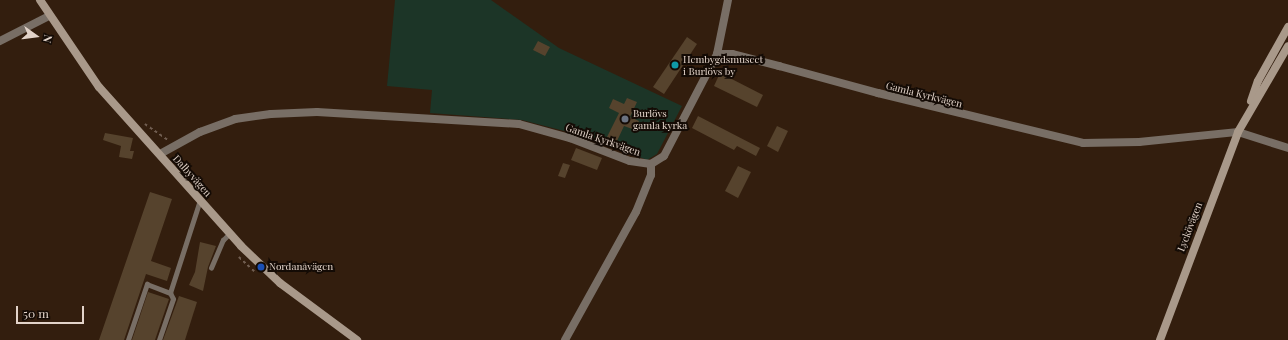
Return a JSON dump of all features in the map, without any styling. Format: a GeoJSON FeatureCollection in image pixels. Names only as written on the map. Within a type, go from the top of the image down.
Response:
{"type":"FeatureCollection","features":[{"type":"Feature","properties":{"kind":"main road","name":"Dalbyvägen"},"geometry":{"type":"LineString","coordinates":[[40,0],[49,16],[100,87],[230,233],[280,283],[357,340]]}},
{"type":"Feature","properties":{"kind":"main road","name":"Lyckövägen"},"geometry":{"type":"LineString","coordinates":[[1160,340],[1258,81],[1288,26]]}},
{"type":"Feature","properties":{"kind":"main road","name":"Lyckövägen"},"geometry":{"type":"LineString","coordinates":[[1242,122],[1288,46]]}},
{"type":"Feature","properties":{"kind":"street"},"geometry":{"type":"LineString","coordinates":[[717,54],[728,0]]}},
{"type":"Feature","properties":{"kind":"street"},"geometry":{"type":"LineString","coordinates":[[0,41],[49,16]]}},
{"type":"Feature","properties":{"kind":"street","name":"Gamla Kyrkvägen"},"geometry":{"type":"LineString","coordinates":[[160,154],[200,132],[235,119],[271,114],[316,112],[519,124],[570,138],[630,161],[651,164],[664,156],[717,54],[732,54],[878,93],[1083,143],[1139,142],[1238,132]]}},
{"type":"Feature","properties":{"kind":"street"},"geometry":{"type":"LineString","coordinates":[[1238,132],[1288,148]]}},
{"type":"Feature","properties":{"kind":"street"},"geometry":{"type":"LineString","coordinates":[[565,340],[636,212],[651,175],[651,164]]}},
{"type":"Feature","properties":{"kind":"lane"},"geometry":{"type":"LineString","coordinates":[[159,340],[173,300],[170,293],[200,200]]}},
{"type":"Feature","properties":{"kind":"lane"},"geometry":{"type":"LineString","coordinates":[[212,268],[223,240],[230,233]]}},
{"type":"Feature","properties":{"kind":"lane"},"geometry":{"type":"LineString","coordinates":[[128,340],[147,284],[170,293]]}},
{"type":"Feature","properties":{"kind":"path"},"geometry":{"type":"LineString","coordinates":[[143,123],[176,145]]}},
{"type":"Feature","properties":{"kind":"green space"},"geometry":{"type":"Polygon","coordinates":[[[395,0],[491,0],[559,48],[682,106],[657,154],[647,160],[595,139],[522,120],[430,113],[432,90],[387,86],[395,0]]]}},
{"type":"Feature","properties":{"kind":"building","name":"Hembygdsmuseet i Burlövs by"},"geometry":{"type":"Polygon","coordinates":[[[687,37],[697,44],[664,94],[653,87],[687,37]]]}},
{"type":"Feature","properties":{"kind":"building"},"geometry":{"type":"Polygon","coordinates":[[[538,41],[550,47],[545,56],[533,50],[538,41]]]}},
{"type":"Feature","properties":{"kind":"building"},"geometry":{"type":"Polygon","coordinates":[[[720,73],[763,95],[757,107],[714,86],[720,73]]]}},
{"type":"Feature","properties":{"kind":"building","name":"Burlövs gamla kyrka"},"geometry":{"type":"Polygon","coordinates":[[[627,98],[637,102],[630,117],[639,121],[635,130],[624,126],[617,141],[607,137],[619,113],[609,108],[613,99],[624,104],[627,98]]]}},
{"type":"Feature","properties":{"kind":"building"},"geometry":{"type":"Polygon","coordinates":[[[698,116],[760,148],[756,156],[737,146],[734,150],[692,128],[698,116]]]}},
{"type":"Feature","properties":{"kind":"building"},"geometry":{"type":"Polygon","coordinates":[[[777,126],[788,131],[778,152],[767,146],[777,126]]]}},
{"type":"Feature","properties":{"kind":"building"},"geometry":{"type":"Polygon","coordinates":[[[105,133],[133,138],[130,151],[134,151],[132,159],[119,157],[121,146],[103,140],[105,133]]]}},
{"type":"Feature","properties":{"kind":"building"},"geometry":{"type":"Polygon","coordinates":[[[576,148],[602,158],[597,170],[571,160],[576,148]]]}},
{"type":"Feature","properties":{"kind":"building"},"geometry":{"type":"Polygon","coordinates":[[[563,163],[570,165],[565,178],[558,176],[563,163]]]}},
{"type":"Feature","properties":{"kind":"building"},"geometry":{"type":"Polygon","coordinates":[[[738,166],[751,172],[738,198],[725,191],[738,166]]]}},
{"type":"Feature","properties":{"kind":"building"},"geometry":{"type":"Polygon","coordinates":[[[150,192],[172,199],[151,261],[171,268],[167,281],[146,274],[124,340],[99,340],[150,192]]]}},
{"type":"Feature","properties":{"kind":"building"},"geometry":{"type":"Polygon","coordinates":[[[200,242],[216,246],[208,267],[203,291],[189,285],[195,272],[200,242]]]}},
{"type":"Feature","properties":{"kind":"building"},"geometry":{"type":"Polygon","coordinates":[[[148,292],[169,299],[155,340],[132,340],[148,292]]]}},
{"type":"Feature","properties":{"kind":"building"},"geometry":{"type":"Polygon","coordinates":[[[179,296],[197,302],[185,340],[163,340],[179,296]]]}},
{"type":"Feature","properties":{"kind":"place","name":"Hembygdsmuseet i Burlövs by"},"geometry":{"type":"Point","coordinates":[675,65]}},
{"type":"Feature","properties":{"kind":"place","name":"Burlövs gamla kyrka"},"geometry":{"type":"Point","coordinates":[625,119]}},
{"type":"Feature","properties":{"kind":"place","name":"Nordanåvägen"},"geometry":{"type":"Point","coordinates":[261,267]}}]}
